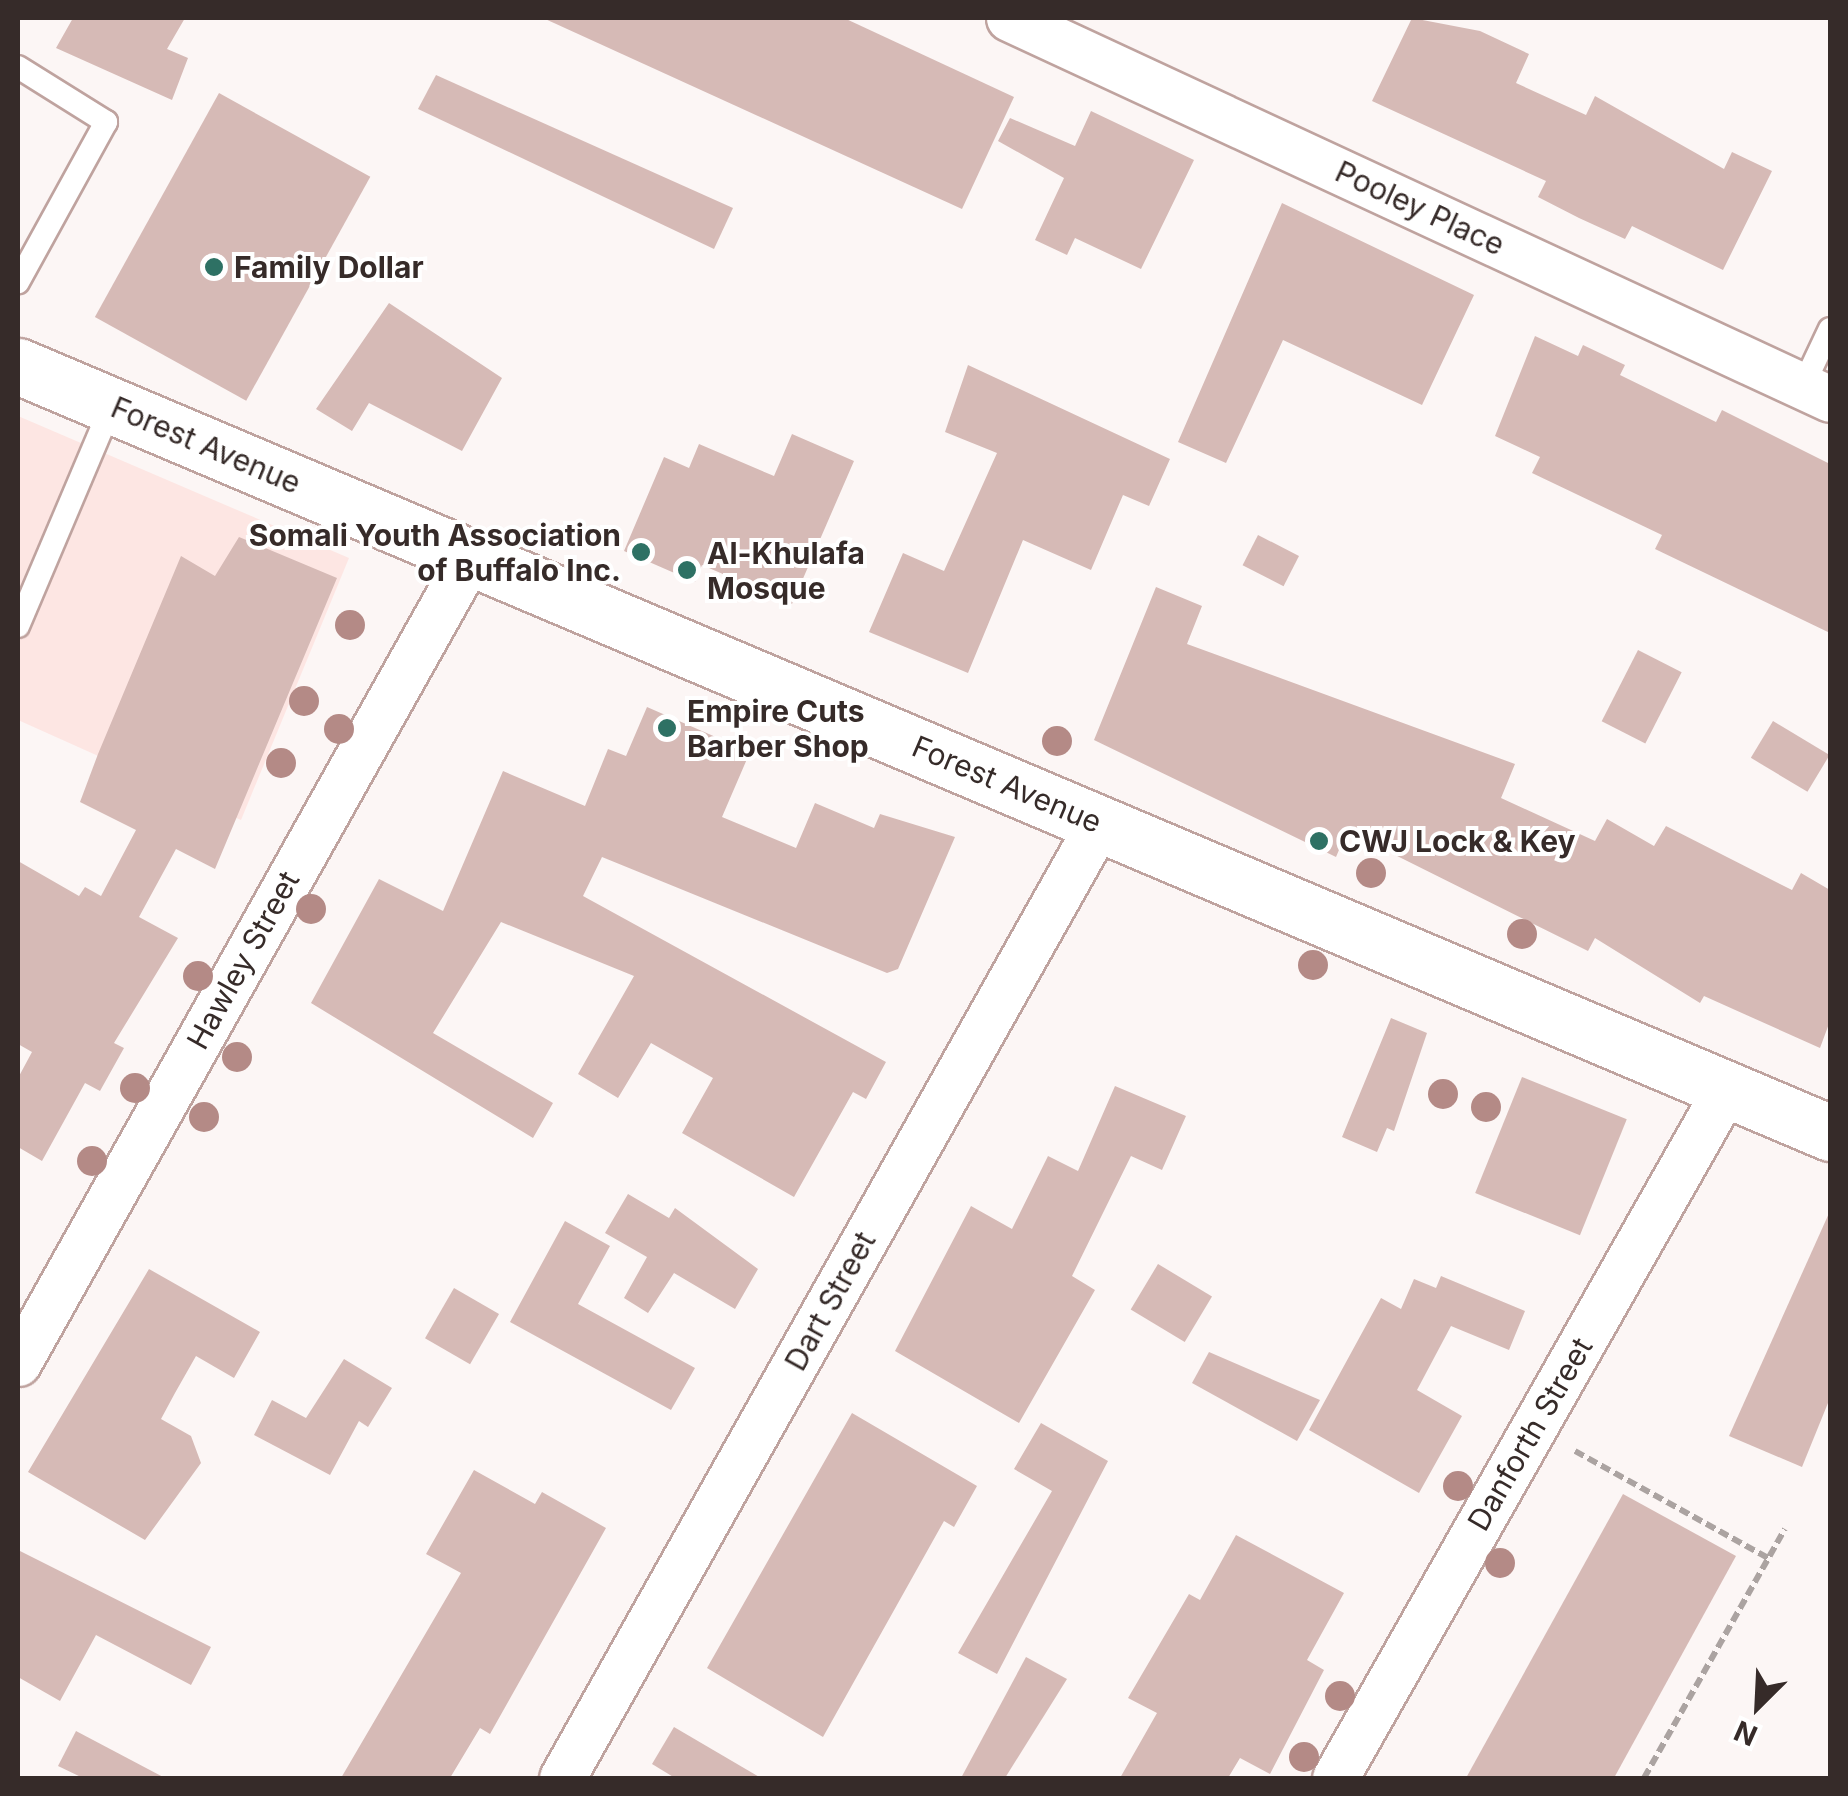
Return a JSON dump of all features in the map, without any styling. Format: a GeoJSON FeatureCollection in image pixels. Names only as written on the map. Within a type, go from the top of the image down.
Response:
{"type":"FeatureCollection","features":[{"type":"Feature","properties":{"kind":"street","name":"Pooley Place"},"geometry":{"type":"LineString","coordinates":[[1008,18],[1817,393]]}},
{"type":"Feature","properties":{"kind":"street","name":"Forest Avenue"},"geometry":{"type":"LineString","coordinates":[[18,366],[1830,1133]]}},
{"type":"Feature","properties":{"kind":"street","name":"Hawley Street"},"geometry":{"type":"LineString","coordinates":[[18,1363],[470,557]]}},
{"type":"Feature","properties":{"kind":"street","name":"Dart Street"},"geometry":{"type":"LineString","coordinates":[[562,1778],[1099,824]]}},
{"type":"Feature","properties":{"kind":"street","name":"Danforth Street"},"geometry":{"type":"LineString","coordinates":[[1334,1778],[1726,1089]]}},
{"type":"Feature","properties":{"kind":"lane"},"geometry":{"type":"LineString","coordinates":[[18,68],[106,122],[18,282]]}},
{"type":"Feature","properties":{"kind":"lane"},"geometry":{"type":"LineString","coordinates":[[1817,393],[1830,329]]}},
{"type":"Feature","properties":{"kind":"lane"},"geometry":{"type":"LineString","coordinates":[[18,626],[112,405]]}},
{"type":"Feature","properties":{"kind":"path"},"geometry":{"type":"LineString","coordinates":[[1575,1451],[1659,1502],[1768,1558]]}},
{"type":"Feature","properties":{"kind":"path"},"geometry":{"type":"LineString","coordinates":[[1644,1778],[1785,1529]]}},
{"type":"Feature","properties":{"kind":"shaded area"},"geometry":{"type":"Polygon","coordinates":[[[18,416],[349,558],[241,820],[18,720],[18,416]]]}},
{"type":"Feature","properties":{"kind":"building"},"geometry":{"type":"Polygon","coordinates":[[[73,18],[185,18],[167,49],[188,58],[172,100],[56,48],[73,18]]]}},
{"type":"Feature","properties":{"kind":"building"},"geometry":{"type":"Polygon","coordinates":[[[543,18],[844,18],[1014,97],[962,209],[543,18]]]}},
{"type":"Feature","properties":{"kind":"building"},"geometry":{"type":"Polygon","coordinates":[[[1412,18],[1480,31],[1529,54],[1516,83],[1586,115],[1595,96],[1724,169],[1732,152],[1772,171],[1723,270],[1632,226],[1625,239],[1579,218],[1538,197],[1546,181],[1372,101],[1412,18]]]}},
{"type":"Feature","properties":{"kind":"building"},"geometry":{"type":"Polygon","coordinates":[[[436,75],[733,208],[714,249],[418,109],[436,75]]]}},
{"type":"Feature","properties":{"kind":"building","name":"Family Dollar"},"geometry":{"type":"Polygon","coordinates":[[[219,93],[370,177],[246,401],[95,317],[219,93]]]}},
{"type":"Feature","properties":{"kind":"building"},"geometry":{"type":"Polygon","coordinates":[[[1091,111],[1194,160],[1141,269],[1075,238],[1067,255],[1035,240],[1064,178],[998,141],[1010,118],[1075,146],[1091,111]]]}},
{"type":"Feature","properties":{"kind":"building"},"geometry":{"type":"Polygon","coordinates":[[[1282,203],[1474,295],[1422,405],[1283,340],[1226,463],[1178,442],[1282,203]]]}},
{"type":"Feature","properties":{"kind":"building"},"geometry":{"type":"Polygon","coordinates":[[[389,303],[502,378],[462,451],[369,403],[352,431],[316,409],[389,303]]]}},
{"type":"Feature","properties":{"kind":"building"},"geometry":{"type":"Polygon","coordinates":[[[1535,336],[1578,356],[1583,345],[1625,365],[1620,375],[1716,422],[1722,410],[1830,464],[1830,633],[1655,549],[1662,535],[1532,473],[1540,457],[1495,436],[1535,336]]]}},
{"type":"Feature","properties":{"kind":"building"},"geometry":{"type":"Polygon","coordinates":[[[968,365],[1170,459],[1149,506],[1123,495],[1091,570],[1023,540],[968,673],[869,632],[903,553],[944,571],[997,453],[945,432],[968,365]]]}},
{"type":"Feature","properties":{"kind":"building"},"geometry":{"type":"Polygon","coordinates":[[[792,434],[854,461],[792,604],[702,565],[695,582],[624,551],[664,457],[689,468],[699,444],[774,476],[792,434]]]}},
{"type":"Feature","properties":{"kind":"building"},"geometry":{"type":"Polygon","coordinates":[[[1258,535],[1299,556],[1284,586],[1243,565],[1258,535]]]}},
{"type":"Feature","properties":{"kind":"building"},"geometry":{"type":"Polygon","coordinates":[[[239,537],[337,578],[215,869],[176,849],[139,917],[178,938],[114,1043],[124,1048],[100,1091],[85,1083],[42,1161],[18,1147],[18,1078],[32,1052],[18,1044],[18,861],[79,896],[85,887],[101,896],[136,830],[80,802],[98,754],[181,556],[215,576],[239,537]]]}},
{"type":"Feature","properties":{"kind":"building"},"geometry":{"type":"Polygon","coordinates":[[[1156,587],[1202,606],[1187,644],[1515,764],[1501,798],[1595,841],[1607,819],[1654,846],[1666,826],[1792,890],[1801,873],[1830,890],[1830,1021],[1820,1048],[1704,996],[1700,1003],[1595,938],[1588,951],[1347,831],[1336,857],[1094,740],[1156,587]]]}},
{"type":"Feature","properties":{"kind":"building"},"geometry":{"type":"Polygon","coordinates":[[[1638,650],[1682,672],[1645,744],[1602,721],[1638,650]]]}},
{"type":"Feature","properties":{"kind":"building"},"geometry":{"type":"Polygon","coordinates":[[[647,707],[750,752],[722,817],[796,848],[815,803],[874,828],[880,814],[955,837],[898,969],[887,973],[602,857],[583,896],[886,1062],[866,1099],[853,1092],[794,1197],[682,1133],[713,1078],[651,1043],[618,1098],[578,1074],[634,976],[501,922],[433,1033],[553,1103],[533,1138],[311,1003],[379,879],[443,911],[503,771],[585,806],[608,749],[626,756],[647,707]]]}},
{"type":"Feature","properties":{"kind":"building"},"geometry":{"type":"Polygon","coordinates":[[[1773,721],[1830,755],[1807,792],[1751,758],[1773,721]]]}},
{"type":"Feature","properties":{"kind":"building"},"geometry":{"type":"Polygon","coordinates":[[[1391,1018],[1427,1033],[1394,1131],[1387,1128],[1377,1152],[1342,1137],[1391,1018]]]}},
{"type":"Feature","properties":{"kind":"building"},"geometry":{"type":"Polygon","coordinates":[[[1522,1077],[1627,1119],[1580,1235],[1475,1193],[1522,1077]]]}},
{"type":"Feature","properties":{"kind":"building"},"geometry":{"type":"Polygon","coordinates":[[[1115,1086],[1186,1116],[1162,1170],[1131,1156],[1072,1276],[1095,1290],[1019,1423],[895,1351],[971,1206],[1012,1229],[1048,1156],[1078,1171],[1115,1086]]]}},
{"type":"Feature","properties":{"kind":"building"},"geometry":{"type":"Polygon","coordinates":[[[628,1194],[669,1218],[675,1208],[758,1269],[735,1309],[674,1273],[648,1313],[624,1298],[647,1257],[605,1233],[628,1194]]]}},
{"type":"Feature","properties":{"kind":"building"},"geometry":{"type":"Polygon","coordinates":[[[1830,1211],[1830,1398],[1802,1467],[1729,1436],[1830,1211]]]}},
{"type":"Feature","properties":{"kind":"building"},"geometry":{"type":"Polygon","coordinates":[[[565,1221],[610,1246],[578,1304],[695,1368],[671,1410],[510,1322],[565,1221]]]}},
{"type":"Feature","properties":{"kind":"building"},"geometry":{"type":"Polygon","coordinates":[[[1158,1264],[1212,1296],[1185,1342],[1131,1309],[1158,1264]]]}},
{"type":"Feature","properties":{"kind":"building"},"geometry":{"type":"Polygon","coordinates":[[[149,1269],[260,1332],[234,1378],[196,1356],[175,1393],[161,1419],[191,1436],[201,1463],[145,1540],[28,1472],[149,1269]]]}},
{"type":"Feature","properties":{"kind":"building"},"geometry":{"type":"Polygon","coordinates":[[[1441,1276],[1525,1311],[1509,1350],[1451,1326],[1417,1390],[1462,1416],[1419,1493],[1309,1430],[1381,1298],[1401,1309],[1414,1279],[1436,1288],[1441,1276]]]}},
{"type":"Feature","properties":{"kind":"building"},"geometry":{"type":"Polygon","coordinates":[[[454,1288],[499,1314],[470,1364],[425,1338],[454,1288]]]}},
{"type":"Feature","properties":{"kind":"building"},"geometry":{"type":"Polygon","coordinates":[[[1209,1352],[1320,1400],[1297,1441],[1192,1383],[1209,1352]]]}},
{"type":"Feature","properties":{"kind":"building"},"geometry":{"type":"Polygon","coordinates":[[[344,1359],[392,1388],[368,1427],[359,1421],[330,1475],[254,1435],[272,1400],[306,1418],[344,1359]]]}},
{"type":"Feature","properties":{"kind":"building"},"geometry":{"type":"Polygon","coordinates":[[[852,1413],[977,1486],[954,1527],[944,1521],[823,1737],[707,1668],[852,1413]]]}},
{"type":"Feature","properties":{"kind":"building"},"geometry":{"type":"Polygon","coordinates":[[[1041,1423],[1108,1461],[997,1674],[958,1653],[1052,1491],[1014,1469],[1041,1423]]]}},
{"type":"Feature","properties":{"kind":"building"},"geometry":{"type":"Polygon","coordinates":[[[474,1470],[535,1504],[542,1492],[606,1528],[490,1734],[480,1728],[450,1778],[341,1778],[461,1573],[426,1554],[474,1470]]]}},
{"type":"Feature","properties":{"kind":"building"},"geometry":{"type":"Polygon","coordinates":[[[1623,1494],[1736,1556],[1614,1778],[1466,1778],[1623,1494]]]}},
{"type":"Feature","properties":{"kind":"building"},"geometry":{"type":"Polygon","coordinates":[[[1236,1535],[1344,1593],[1307,1660],[1324,1670],[1270,1774],[1240,1758],[1228,1778],[1120,1778],[1157,1713],[1128,1698],[1189,1594],[1200,1600],[1236,1535]]]}},
{"type":"Feature","properties":{"kind":"building"},"geometry":{"type":"Polygon","coordinates":[[[18,1550],[211,1647],[191,1685],[96,1635],[60,1701],[18,1677],[18,1550]]]}},
{"type":"Feature","properties":{"kind":"building"},"geometry":{"type":"Polygon","coordinates":[[[1026,1657],[1067,1679],[1005,1778],[961,1778],[1026,1657]]]}},
{"type":"Feature","properties":{"kind":"building"},"geometry":{"type":"Polygon","coordinates":[[[674,1727],[761,1778],[675,1778],[652,1764],[674,1727]]]}},
{"type":"Feature","properties":{"kind":"building"},"geometry":{"type":"Polygon","coordinates":[[[76,1731],[165,1778],[83,1778],[58,1766],[76,1731]]]}},
{"type":"Feature","properties":{"kind":"place","name":"Family Dollar"},"geometry":{"type":"Point","coordinates":[214,267]}},
{"type":"Feature","properties":{"kind":"place","name":"Somali Youth Association of Buffalo Inc."},"geometry":{"type":"Point","coordinates":[641,552]}},
{"type":"Feature","properties":{"kind":"place","name":"Al-Khulafa Mosque"},"geometry":{"type":"Point","coordinates":[687,570]}},
{"type":"Feature","properties":{"kind":"place","name":"Empire Cuts Barber Shop"},"geometry":{"type":"Point","coordinates":[667,728]}},
{"type":"Feature","properties":{"kind":"place","name":"CWJ Lock & Key"},"geometry":{"type":"Point","coordinates":[1319,841]}}]}
